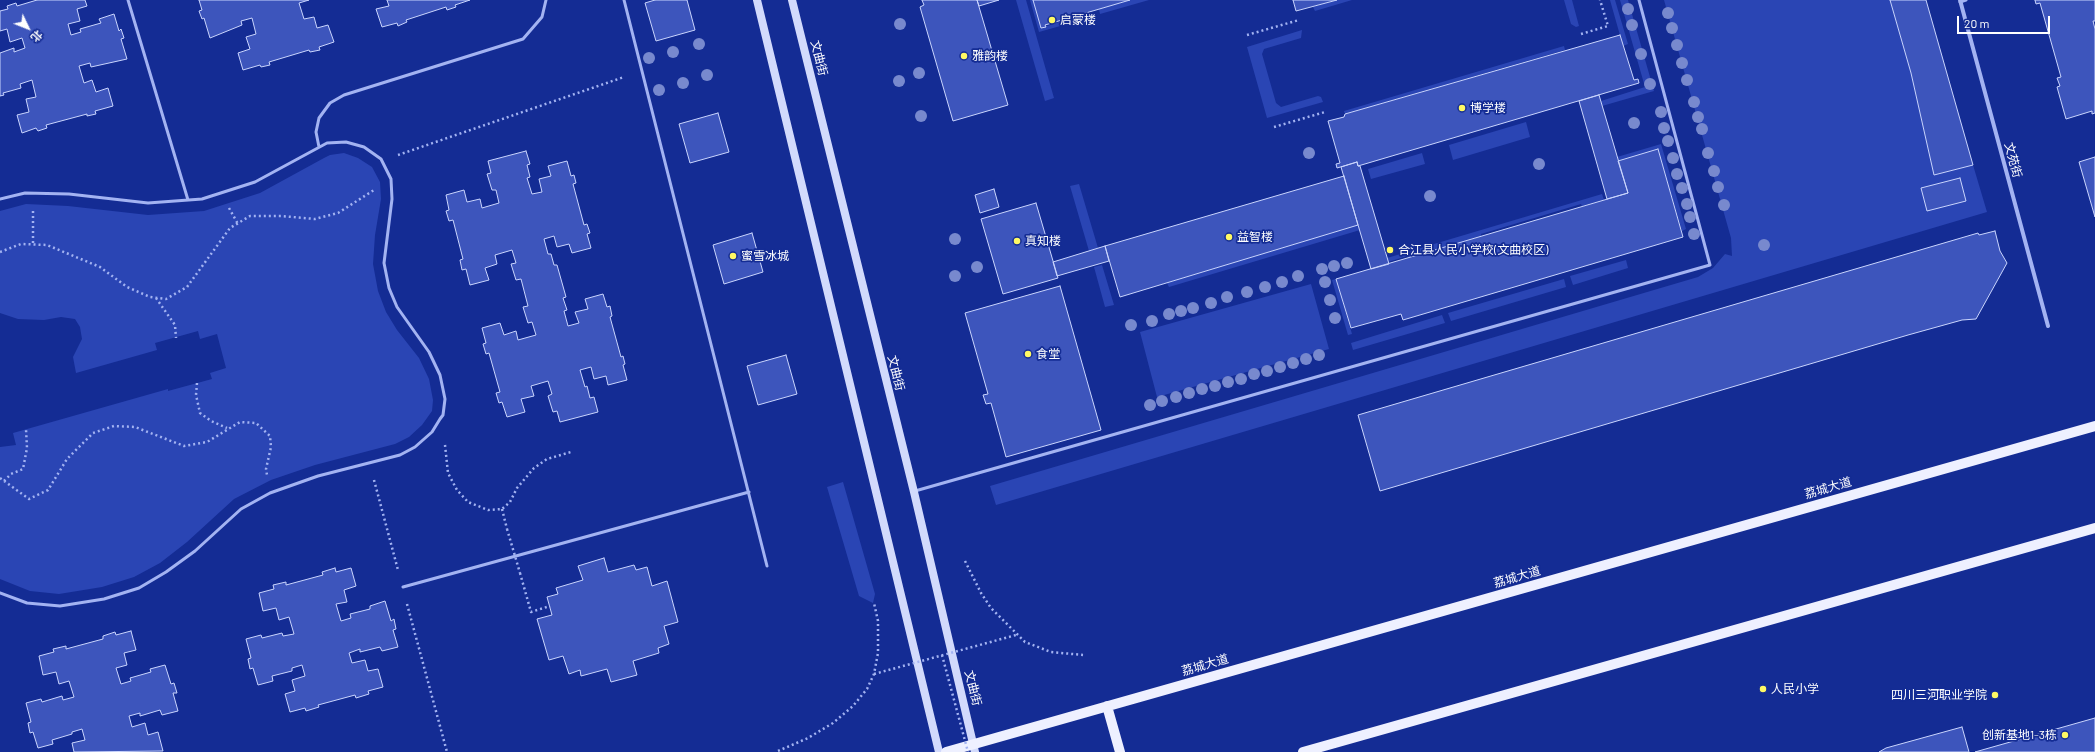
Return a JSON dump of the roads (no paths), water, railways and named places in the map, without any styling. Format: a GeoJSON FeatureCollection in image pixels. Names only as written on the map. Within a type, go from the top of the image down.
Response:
{"type":"FeatureCollection","features":[{"type":"Feature","properties":{"kind":"main road","name":"荔城大道"},"geometry":{"type":"LineString","coordinates":[[946,752],[973,749],[1107,706],[2095,426]]}},
{"type":"Feature","properties":{"kind":"main road"},"geometry":{"type":"LineString","coordinates":[[1303,752],[2095,528]]}},
{"type":"Feature","properties":{"kind":"main road"},"geometry":{"type":"LineString","coordinates":[[1107,706],[1120,752]]}},
{"type":"Feature","properties":{"kind":"street"},"geometry":{"type":"LineString","coordinates":[[757,0],[939,752]]}},
{"type":"Feature","properties":{"kind":"street","name":"文曲街"},"geometry":{"type":"LineString","coordinates":[[792,0],[914,492],[973,749]]}},
{"type":"Feature","properties":{"kind":"street","name":"文苑街"},"geometry":{"type":"LineString","coordinates":[[1960,1],[2048,326]]}},
{"type":"Feature","properties":{"kind":"lane"},"geometry":{"type":"LineString","coordinates":[[128,0],[188,200]]}},
{"type":"Feature","properties":{"kind":"lane"},"geometry":{"type":"LineString","coordinates":[[319,147],[316,132],[319,118],[330,103],[344,95],[523,39],[542,17],[546,0]]}},
{"type":"Feature","properties":{"kind":"lane"},"geometry":{"type":"LineString","coordinates":[[624,0],[768,566]]}},
{"type":"Feature","properties":{"kind":"lane"},"geometry":{"type":"LineString","coordinates":[[914,492],[1710,265],[1639,0]]}},
{"type":"Feature","properties":{"kind":"lane"},"geometry":{"type":"LineString","coordinates":[[1960,1],[1966,0]]}},
{"type":"Feature","properties":{"kind":"lane"},"geometry":{"type":"LineString","coordinates":[[0,199],[25,192],[69,194],[148,203],[202,199],[255,182],[327,143],[346,142],[364,147],[382,160],[391,179],[392,199],[384,263],[389,288],[397,307],[429,352],[440,375],[445,399],[443,415],[432,432],[415,447],[400,455],[318,476],[270,493],[241,509],[195,551],[166,572],[139,588],[104,599],[60,606],[27,603],[0,593]]}},
{"type":"Feature","properties":{"kind":"lane"},"geometry":{"type":"LineString","coordinates":[[403,587],[748,492]]}},
{"type":"Feature","properties":{"kind":"place","name":"启蒙楼"},"geometry":{"type":"Point","coordinates":[1052,20]}},
{"type":"Feature","properties":{"kind":"place","name":"雅韵楼"},"geometry":{"type":"Point","coordinates":[964,56]}},
{"type":"Feature","properties":{"kind":"place","name":"博学楼"},"geometry":{"type":"Point","coordinates":[1462,108]}},
{"type":"Feature","properties":{"kind":"place","name":"益智楼"},"geometry":{"type":"Point","coordinates":[1229,237]}},
{"type":"Feature","properties":{"kind":"place","name":"真知楼"},"geometry":{"type":"Point","coordinates":[1017,241]}},
{"type":"Feature","properties":{"kind":"place","name":"合江县人民小学校(文曲校区)"},"geometry":{"type":"Point","coordinates":[1390,250]}},
{"type":"Feature","properties":{"kind":"place","name":"蜜雪冰城"},"geometry":{"type":"Point","coordinates":[733,256]}},
{"type":"Feature","properties":{"kind":"place","name":"食堂"},"geometry":{"type":"Point","coordinates":[1028,354]}},
{"type":"Feature","properties":{"kind":"place","name":"人民小学"},"geometry":{"type":"Point","coordinates":[1763,689]}},
{"type":"Feature","properties":{"kind":"place","name":"四川三河职业学院"},"geometry":{"type":"Point","coordinates":[1995,695]}},
{"type":"Feature","properties":{"kind":"place","name":"创新基地1-3栋"},"geometry":{"type":"Point","coordinates":[2065,735]}}]}
